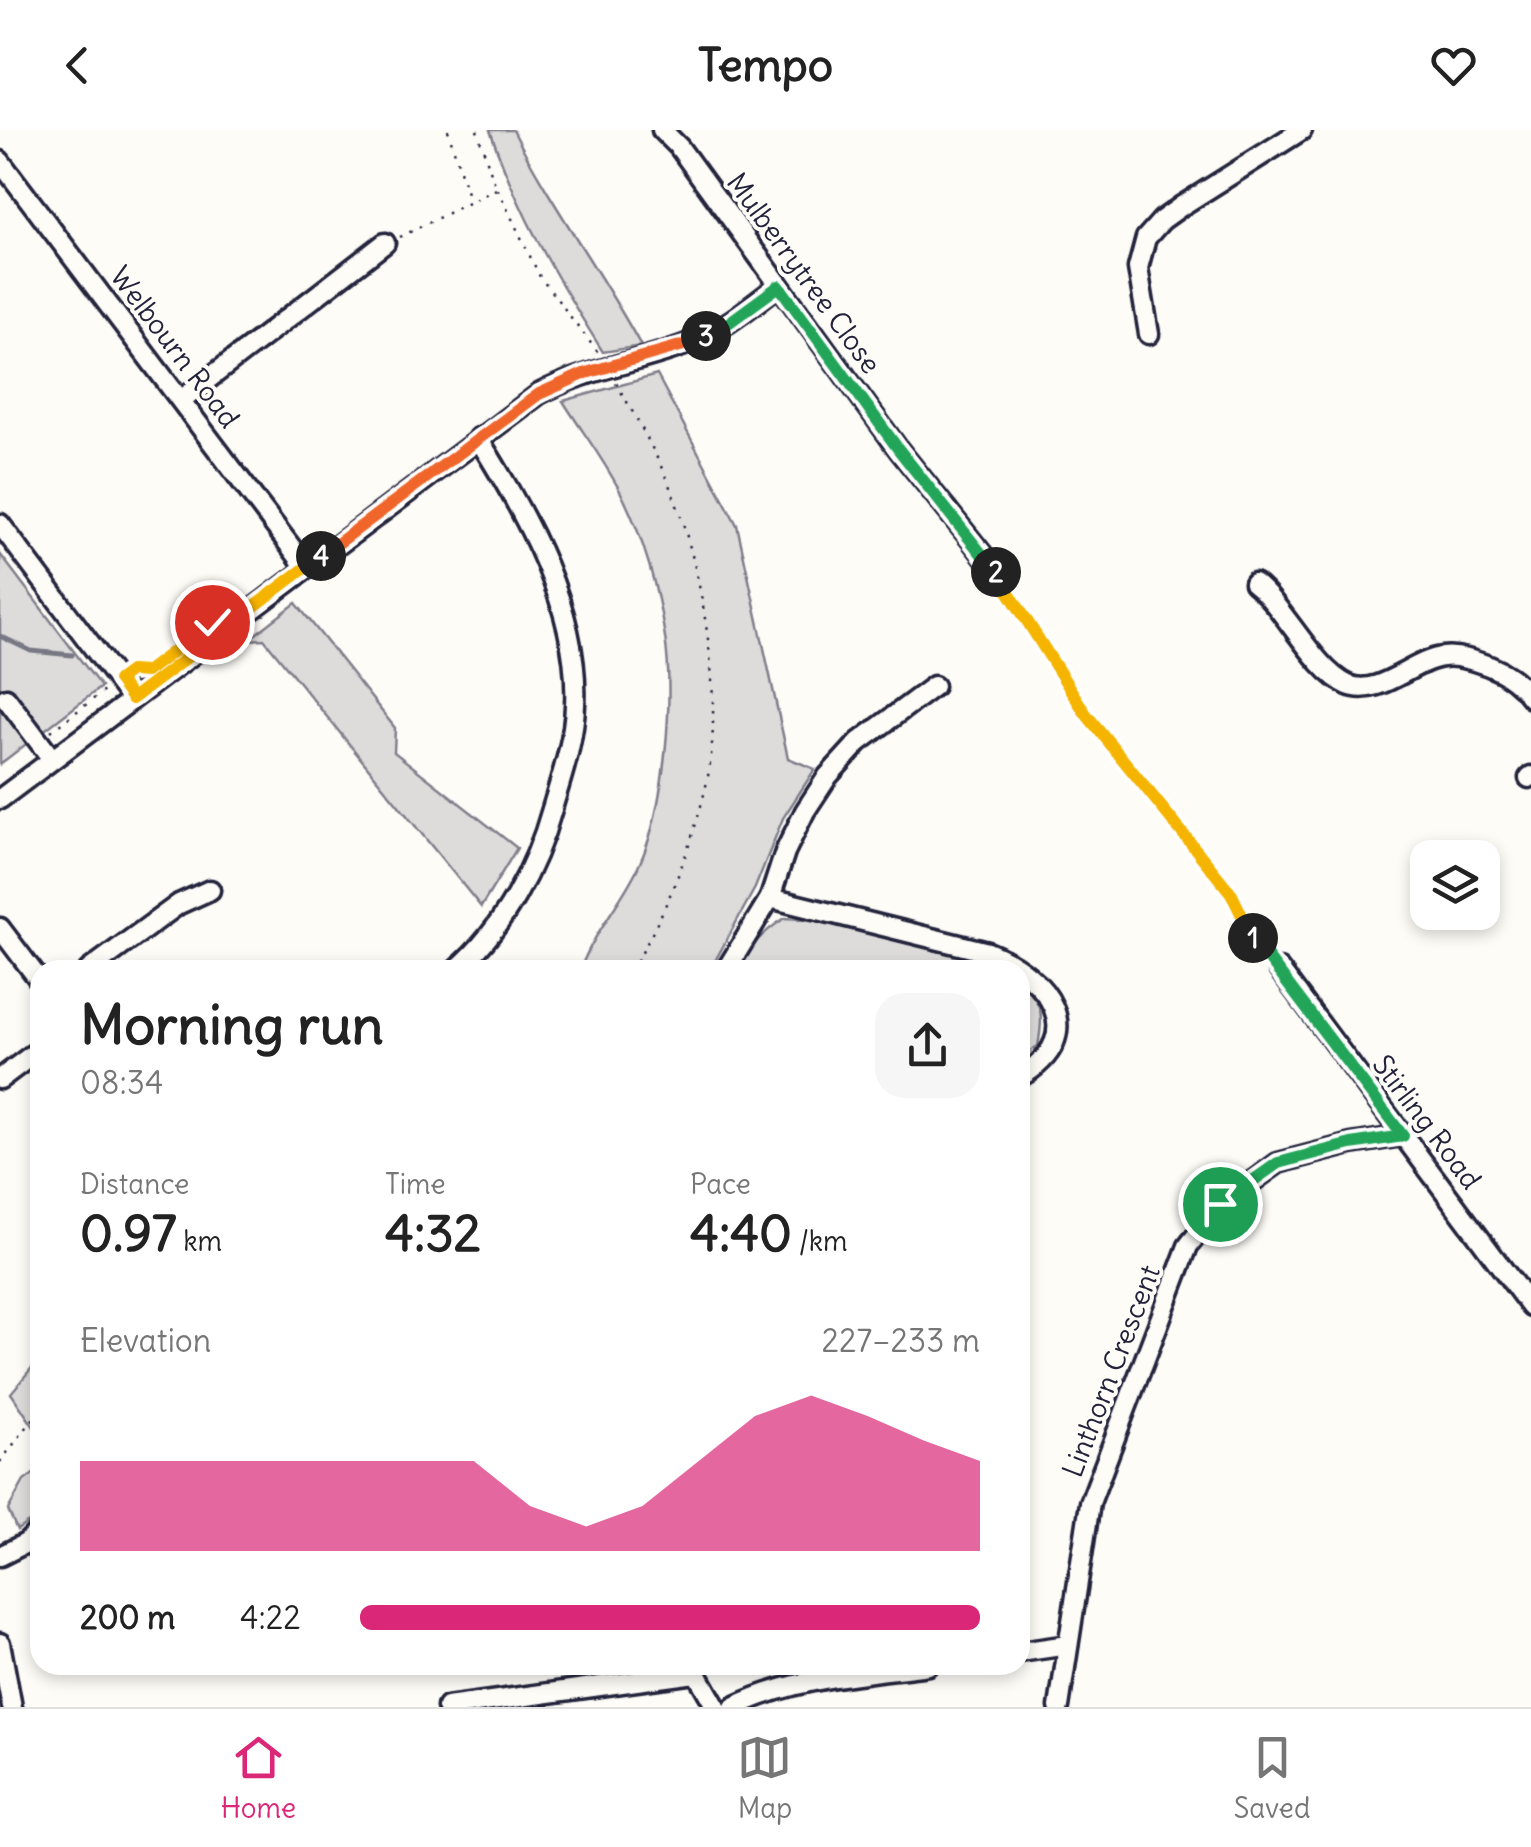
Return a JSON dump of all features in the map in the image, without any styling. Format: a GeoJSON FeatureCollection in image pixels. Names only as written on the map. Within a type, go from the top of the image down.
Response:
{"type":"FeatureCollection","features":[{"type":"Feature","properties":{"kind":"street","name":"Mulberrytree Close"},"geometry":{"type":"LineString","coordinates":[[662,130],[679,147],[899,450],[988,561]]}},
{"type":"Feature","properties":{"kind":"street"},"geometry":{"type":"LineString","coordinates":[[1149,334],[1138,268],[1146,238],[1183,204],[1302,130]]}},
{"type":"Feature","properties":{"kind":"street","name":"Welbourn Road"},"geometry":{"type":"LineString","coordinates":[[0,161],[306,567]]}},
{"type":"Feature","properties":{"kind":"street"},"geometry":{"type":"LineString","coordinates":[[181,400],[384,242]]}},
{"type":"Feature","properties":{"kind":"street"},"geometry":{"type":"LineString","coordinates":[[0,798],[478,438],[560,382],[687,344],[727,324],[779,286]]}},
{"type":"Feature","properties":{"kind":"street"},"geometry":{"type":"LineString","coordinates":[[466,960],[482,944],[540,850],[570,746],[575,707],[575,669],[559,600],[523,516],[478,438]]}},
{"type":"Feature","properties":{"kind":"street"},"geometry":{"type":"LineString","coordinates":[[0,524],[132,699]]}},
{"type":"Feature","properties":{"kind":"street"},"geometry":{"type":"LineString","coordinates":[[1254,583],[1272,596],[1290,624],[1348,685],[1365,687],[1389,680],[1418,664],[1444,656],[1473,661],[1508,674],[1531,698]]}},
{"type":"Feature","properties":{"kind":"street"},"geometry":{"type":"LineString","coordinates":[[732,960],[770,898],[785,852],[828,776],[859,742],[934,686]]}},
{"type":"Feature","properties":{"kind":"street"},"geometry":{"type":"LineString","coordinates":[[6,698],[52,759]]}},
{"type":"Feature","properties":{"kind":"street"},"geometry":{"type":"LineString","coordinates":[[103,960],[179,904],[210,890]]}},
{"type":"Feature","properties":{"kind":"street"},"geometry":{"type":"LineString","coordinates":[[770,898],[988,952],[1004,960]]}},
{"type":"Feature","properties":{"kind":"street"},"geometry":{"type":"LineString","coordinates":[[0,928],[30,968]]}},
{"type":"Feature","properties":{"kind":"street","name":"Stirling Road"},"geometry":{"type":"LineString","coordinates":[[1279,969],[1531,1307]]}},
{"type":"Feature","properties":{"kind":"street"},"geometry":{"type":"LineString","coordinates":[[1030,978],[1054,1005],[1058,1034],[1049,1054],[1030,1069]]}},
{"type":"Feature","properties":{"kind":"street"},"geometry":{"type":"LineString","coordinates":[[0,1079],[30,1056]]}},
{"type":"Feature","properties":{"kind":"street","name":"Linthorn Crescent"},"geometry":{"type":"LineString","coordinates":[[1058,1707],[1090,1502],[1188,1246],[1220,1204],[1278,1163],[1351,1144],[1403,1136]]}},
{"type":"Feature","properties":{"kind":"street"},"geometry":{"type":"LineString","coordinates":[[0,1556],[30,1539]]}},
{"type":"Feature","properties":{"kind":"street"},"geometry":{"type":"LineString","coordinates":[[0,1643],[12,1707]]}},
{"type":"Feature","properties":{"kind":"street"},"geometry":{"type":"LineString","coordinates":[[1030,1651],[1068,1645]]}},
{"type":"Feature","properties":{"kind":"street"},"geometry":{"type":"LineString","coordinates":[[447,1707],[654,1675]]}},
{"type":"Feature","properties":{"kind":"street"},"geometry":{"type":"LineString","coordinates":[[697,1675],[716,1707]]}},
{"type":"Feature","properties":{"kind":"street"},"geometry":{"type":"LineString","coordinates":[[734,1707],[798,1684],[860,1675]]}},
{"type":"Feature","properties":{"kind":"path"},"geometry":{"type":"LineString","coordinates":[[448,130],[470,202]]}},
{"type":"Feature","properties":{"kind":"path"},"geometry":{"type":"LineString","coordinates":[[477,130],[497,188],[540,278],[590,339],[648,439],[683,522],[706,620],[712,708],[706,783],[682,865],[638,960]]}},
{"type":"Feature","properties":{"kind":"path"},"geometry":{"type":"LineString","coordinates":[[384,242],[497,188]]}},
{"type":"Feature","properties":{"kind":"path"},"geometry":{"type":"LineString","coordinates":[[988,561],[1016,598],[1046,654],[1086,714],[1231,893],[1257,947],[1279,969]]}},
{"type":"Feature","properties":{"kind":"path"},"geometry":{"type":"LineString","coordinates":[[38,740],[118,680]]}},
{"type":"Feature","properties":{"kind":"path"},"geometry":{"type":"LineString","coordinates":[[0,1462],[30,1423]]}},
{"type":"Feature","properties":{"kind":"shaded area"},"geometry":{"type":"Polygon","coordinates":[[[490,130],[513,130],[641,346],[603,352],[540,245],[490,130]]]}},
{"type":"Feature","properties":{"kind":"shaded area"},"geometry":{"type":"Polygon","coordinates":[[[657,375],[737,525],[788,758],[815,769],[783,818],[755,888],[715,960],[585,960],[633,877],[649,840],[665,752],[668,662],[662,620],[638,532],[611,474],[563,401],[657,375]]]}},
{"type":"Feature","properties":{"kind":"shaded area"},"geometry":{"type":"Polygon","coordinates":[[[0,554],[101,687],[0,764],[0,554]]]}},
{"type":"Feature","properties":{"kind":"shaded area"},"geometry":{"type":"Polygon","coordinates":[[[296,603],[395,728],[394,752],[517,848],[481,907],[264,639],[248,640],[296,603]]]}},
{"type":"Feature","properties":{"kind":"shaded area"},"geometry":{"type":"Polygon","coordinates":[[[785,918],[811,920],[890,935],[982,960],[743,960],[785,918]]]}},
{"type":"Feature","properties":{"kind":"shaded area"},"geometry":{"type":"Polygon","coordinates":[[[1030,993],[1041,1017],[1038,1046],[1030,1051],[1030,993]]]}},
{"type":"Feature","properties":{"kind":"shaded area"},"geometry":{"type":"Polygon","coordinates":[[[30,1370],[30,1421],[11,1393],[30,1370]]]}},
{"type":"Feature","properties":{"kind":"shaded area"},"geometry":{"type":"Polygon","coordinates":[[[30,1476],[30,1521],[17,1530],[8,1510],[30,1476]]]}},
{"type":"Feature","properties":{"kind":"waterway"},"geometry":{"type":"LineString","coordinates":[[0,636],[31,651],[72,655]]}},
{"type":"Feature","properties":{"kind":"route"},"geometry":{"type":"LineString","coordinates":[[212,622],[146,672],[130,671],[118,680],[132,699],[539,394],[586,373],[687,344],[727,324],[779,286],[899,450],[1016,598],[1046,654],[1086,714],[1231,893],[1257,947],[1279,969],[1403,1136],[1351,1144],[1278,1163],[1220,1204]]}}]}
